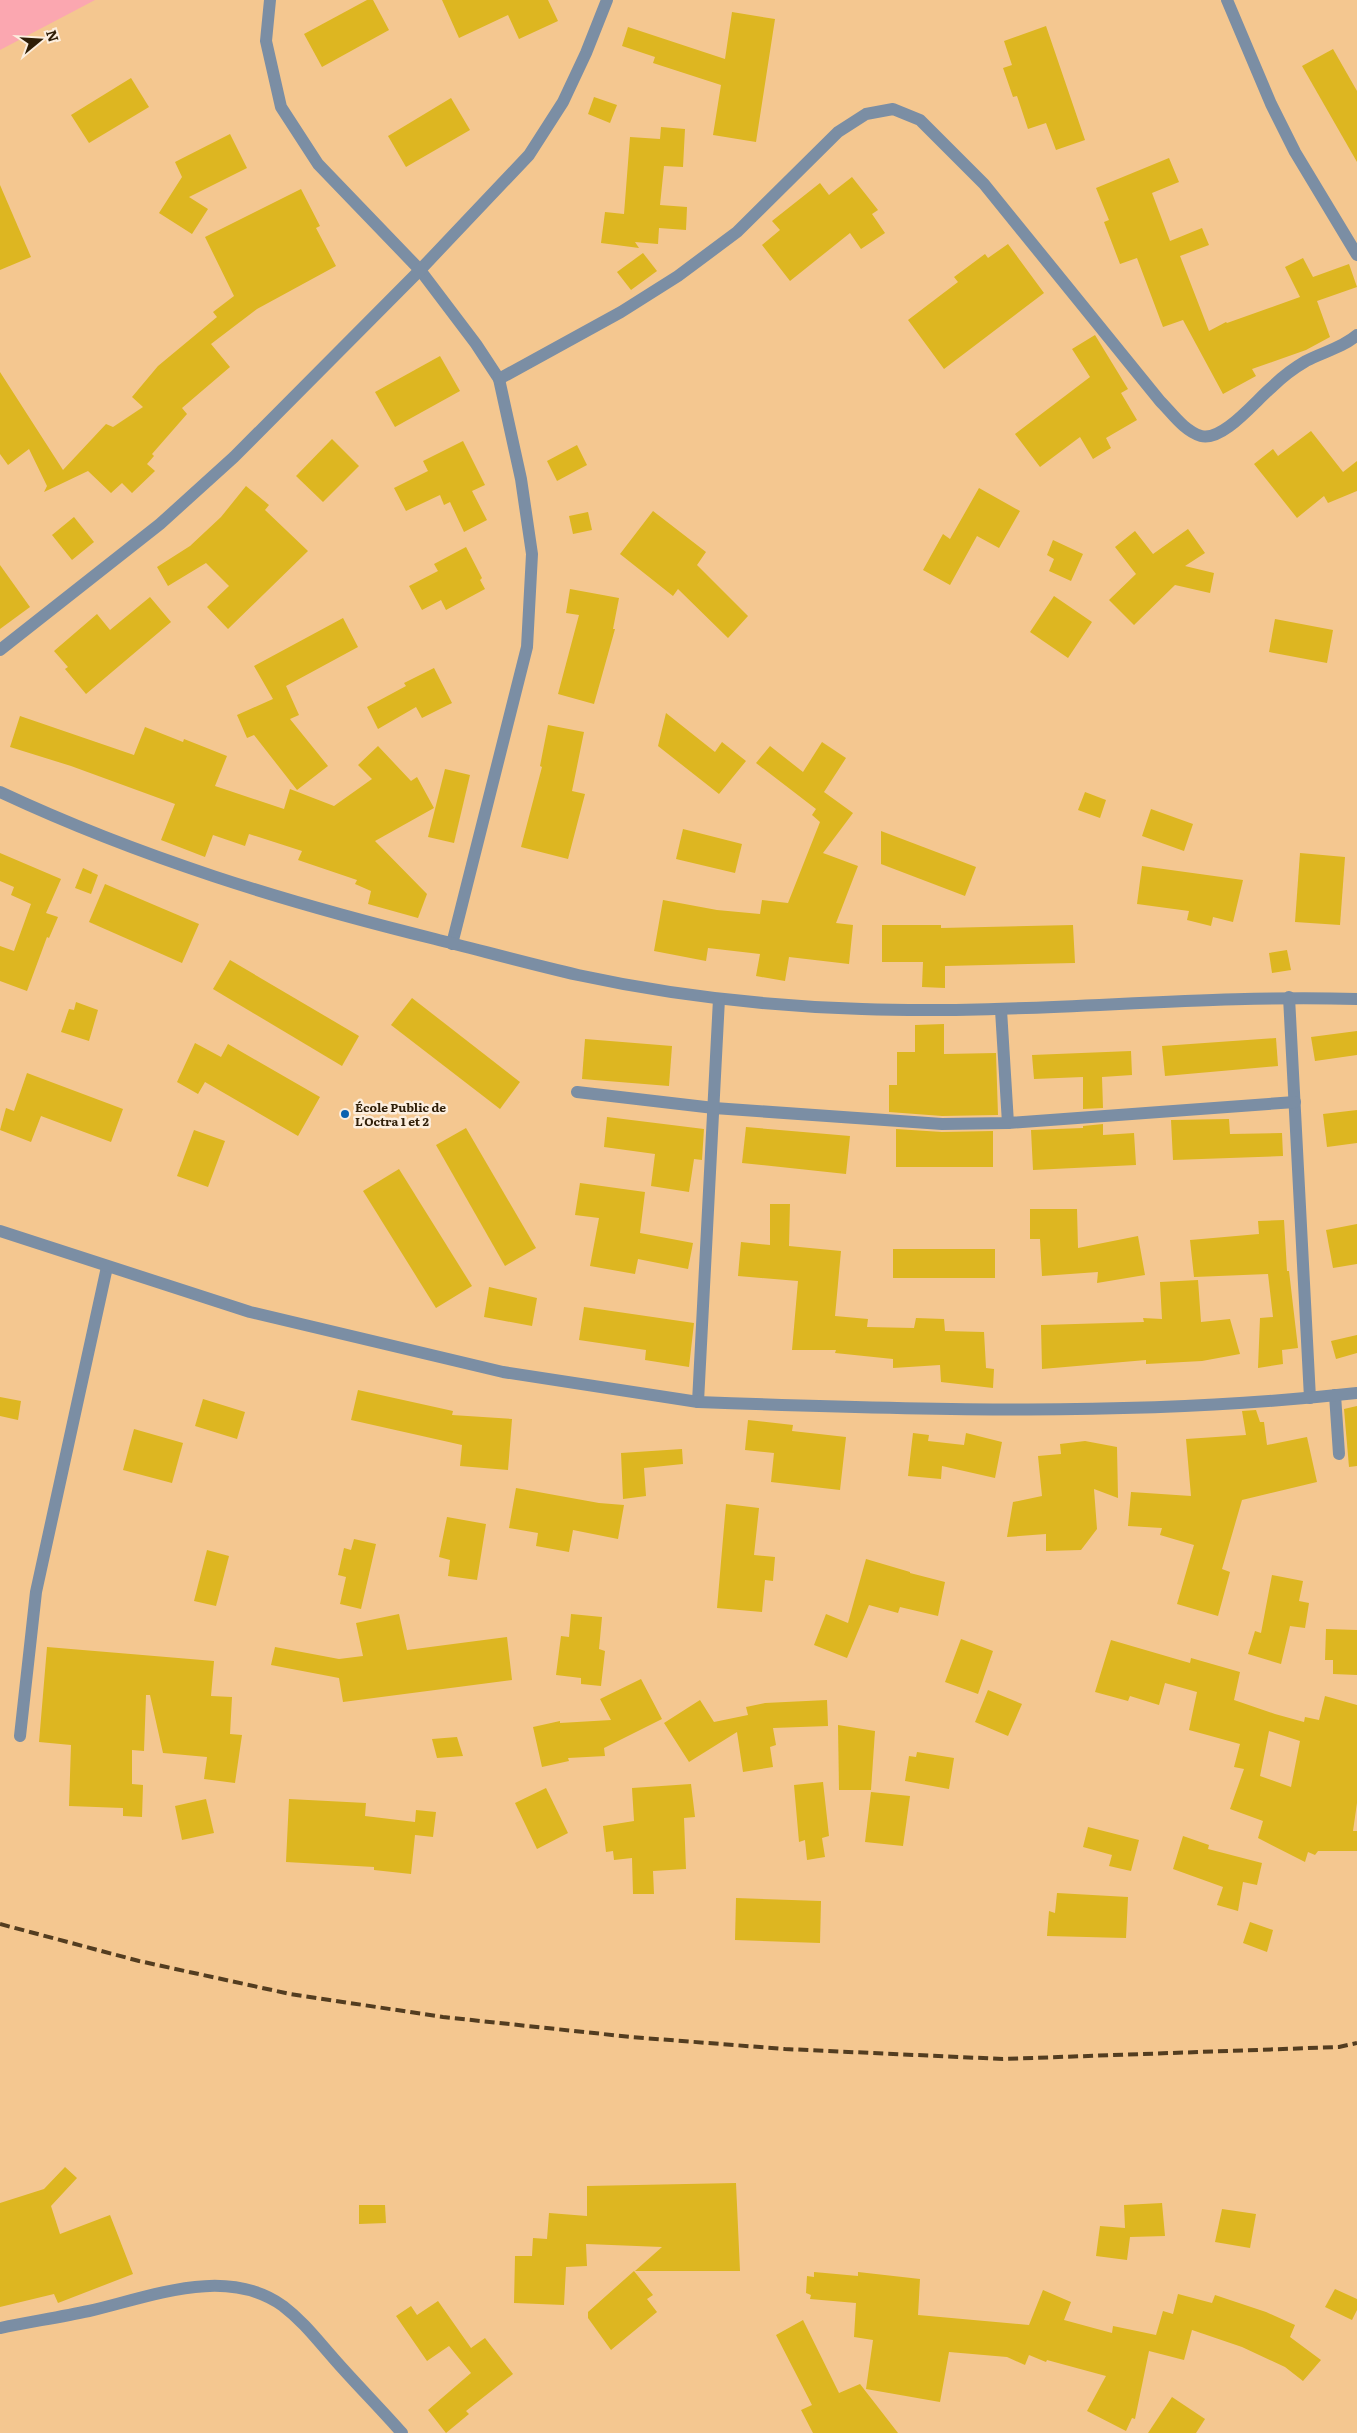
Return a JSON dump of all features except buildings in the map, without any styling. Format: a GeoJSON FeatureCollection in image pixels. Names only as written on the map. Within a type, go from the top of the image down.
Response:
{"type":"FeatureCollection","features":[{"type":"Feature","properties":{"kind":"street"},"geometry":{"type":"LineString","coordinates":[[270,0],[266,41],[281,107],[318,164],[420,270],[476,344],[499,379],[521,479],[532,554],[527,647],[452,944]]}},
{"type":"Feature","properties":{"kind":"street"},"geometry":{"type":"LineString","coordinates":[[0,650],[160,524],[221,469],[420,270],[528,155],[563,102],[586,53],[607,0]]}},
{"type":"Feature","properties":{"kind":"street"},"geometry":{"type":"LineString","coordinates":[[1227,0],[1279,120],[1295,152],[1357,255]]}},
{"type":"Feature","properties":{"kind":"street"},"geometry":{"type":"LineString","coordinates":[[499,379],[621,312],[678,276],[737,232],[838,132],[866,114],[893,109],[920,120],[984,184],[1160,401],[1186,428],[1202,436],[1214,435],[1227,428],[1273,385],[1305,362],[1348,343],[1357,335]]}},
{"type":"Feature","properties":{"kind":"street"},"geometry":{"type":"LineString","coordinates":[[0,792],[71,825],[200,872],[327,912],[581,976],[719,999],[861,1009],[1001,1010],[1289,997],[1357,999]]}},
{"type":"Feature","properties":{"kind":"street"},"geometry":{"type":"LineString","coordinates":[[1289,997],[1310,1398]]}},
{"type":"Feature","properties":{"kind":"street"},"geometry":{"type":"LineString","coordinates":[[698,1402],[719,999]]}},
{"type":"Feature","properties":{"kind":"street"},"geometry":{"type":"LineString","coordinates":[[1001,1010],[1008,1123]]}},
{"type":"Feature","properties":{"kind":"street"},"geometry":{"type":"LineString","coordinates":[[577,1092],[714,1108],[942,1124],[1008,1123],[1295,1102]]}},
{"type":"Feature","properties":{"kind":"street"},"geometry":{"type":"LineString","coordinates":[[0,1231],[250,1312],[503,1372],[698,1402],[971,1410],[1127,1408],[1310,1398],[1357,1393]]}},
{"type":"Feature","properties":{"kind":"street"},"geometry":{"type":"LineString","coordinates":[[20,1736],[36,1592],[107,1267]]}},
{"type":"Feature","properties":{"kind":"street"},"geometry":{"type":"LineString","coordinates":[[1335,1395],[1339,1454]]}},
{"type":"Feature","properties":{"kind":"street"},"geometry":{"type":"LineString","coordinates":[[0,2328],[89,2311],[163,2292],[199,2287],[227,2287],[254,2292],[281,2305],[309,2328],[335,2360],[402,2433]]}},
{"type":"Feature","properties":{"kind":"shaded area"},"geometry":{"type":"Polygon","coordinates":[[[0,0],[95,0],[0,50],[0,0]]]}},
{"type":"Feature","properties":{"kind":"railway"},"geometry":{"type":"LineString","coordinates":[[0,1924],[139,1961],[290,1994],[443,2017],[631,2037],[785,2049],[1003,2059],[1339,2047],[1357,2043]]}},
{"type":"Feature","properties":{"kind":"place","name":"École Public de L'Octra 1 et 2"},"geometry":{"type":"Point","coordinates":[345,1114]}}]}
